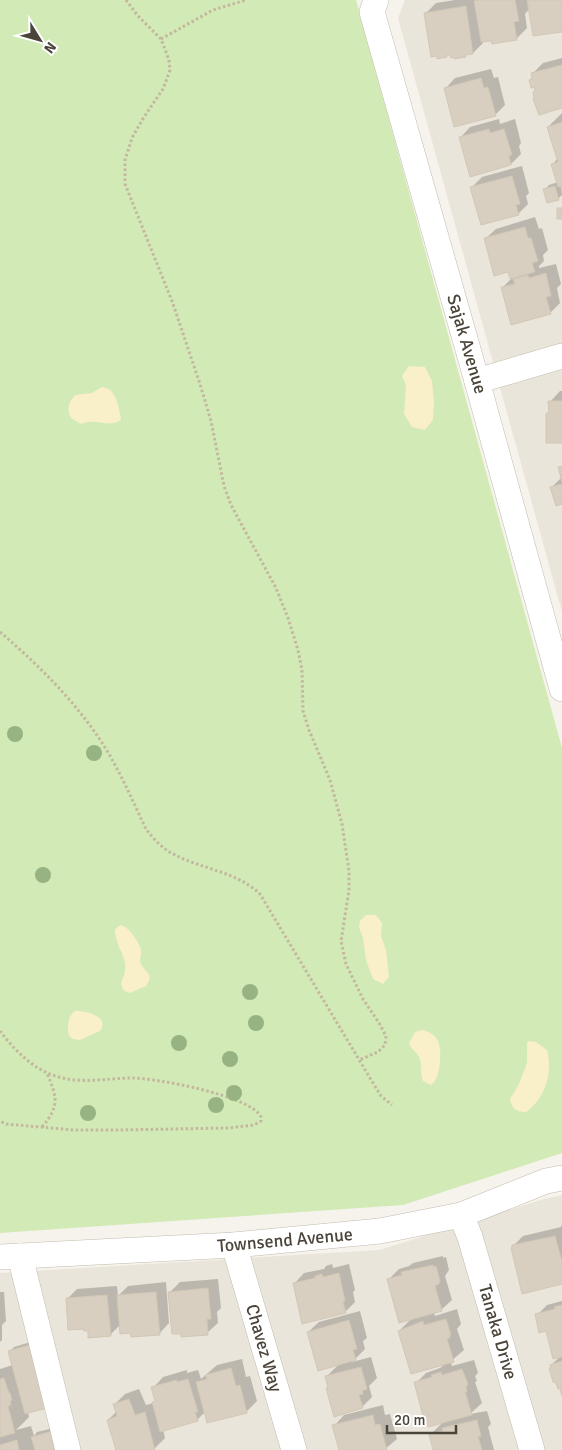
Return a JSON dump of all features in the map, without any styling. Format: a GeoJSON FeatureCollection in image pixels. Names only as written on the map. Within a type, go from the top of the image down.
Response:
{"type":"FeatureCollection","features":[{"type":"Feature","properties":{"kind":"street","name":"Sajak Avenue"},"geometry":{"type":"LineString","coordinates":[[376,0],[372,12],[562,689]]}},
{"type":"Feature","properties":{"kind":"street"},"geometry":{"type":"LineString","coordinates":[[477,381],[562,356]]}},
{"type":"Feature","properties":{"kind":"street","name":"Townsend Avenue"},"geometry":{"type":"LineString","coordinates":[[10,1256],[234,1245],[380,1231],[461,1215],[546,1181],[562,1178]]}},
{"type":"Feature","properties":{"kind":"street","name":"Tanaka Drive"},"geometry":{"type":"LineString","coordinates":[[461,1215],[470,1237],[532,1450]]}},
{"type":"Feature","properties":{"kind":"street","name":"Chavez Way"},"geometry":{"type":"LineString","coordinates":[[234,1245],[294,1450]]}},
{"type":"Feature","properties":{"kind":"street"},"geometry":{"type":"LineString","coordinates":[[10,1256],[68,1450]]}},
{"type":"Feature","properties":{"kind":"path"},"geometry":{"type":"LineString","coordinates":[[126,0],[138,16],[161,38],[169,60],[170,70],[168,78],[132,138],[125,160],[125,184],[172,301],[200,384],[211,420],[224,486],[232,505],[276,588],[298,650],[302,670],[303,711],[330,780],[342,824],[349,871],[348,898],[341,933],[346,964],[363,999],[379,1023],[386,1040],[385,1045],[378,1052],[359,1060]]}},
{"type":"Feature","properties":{"kind":"path"},"geometry":{"type":"LineString","coordinates":[[161,38],[213,10],[246,0]]}},
{"type":"Feature","properties":{"kind":"path"},"geometry":{"type":"LineString","coordinates":[[0,632],[26,655],[83,717],[108,753],[146,829],[151,835],[169,851],[187,861],[250,884],[260,894],[381,1096],[392,1105]]}},
{"type":"Feature","properties":{"kind":"path"},"geometry":{"type":"LineString","coordinates":[[0,1031],[21,1056],[47,1073],[75,1080],[132,1078],[178,1083],[232,1100],[254,1110],[262,1117],[261,1121],[254,1126],[228,1128],[83,1130],[6,1124],[0,1121]]}},
{"type":"Feature","properties":{"kind":"path"},"geometry":{"type":"LineString","coordinates":[[42,1127],[55,1109],[56,1100],[47,1073]]}},
{"type":"Feature","properties":{"kind":"shaded area"},"geometry":{"type":"Polygon","coordinates":[[[405,0],[562,0],[562,612],[398,18],[405,0]]]}},
{"type":"Feature","properties":{"kind":"shaded area"},"geometry":{"type":"Polygon","coordinates":[[[562,1195],[562,1450],[0,1450],[0,1273],[379,1250],[562,1195]]]}},
{"type":"Feature","properties":{"kind":"green space"},"geometry":{"type":"Polygon","coordinates":[[[0,0],[356,0],[562,748],[562,1153],[403,1205],[0,1233],[0,0]]]}},
{"type":"Feature","properties":{"kind":"sand"},"geometry":{"type":"Polygon","coordinates":[[[409,366],[425,367],[432,381],[433,420],[425,430],[412,427],[404,414],[406,386],[402,376],[409,366]]]}},
{"type":"Feature","properties":{"kind":"sand"},"geometry":{"type":"Polygon","coordinates":[[[102,387],[109,389],[115,396],[121,420],[112,423],[87,422],[81,424],[71,418],[69,406],[75,395],[92,393],[102,387]]]}},
{"type":"Feature","properties":{"kind":"sand"},"geometry":{"type":"Polygon","coordinates":[[[366,915],[376,915],[382,923],[381,936],[386,950],[389,977],[383,984],[373,979],[366,960],[363,938],[359,927],[360,921],[366,915]]]}},
{"type":"Feature","properties":{"kind":"sand"},"geometry":{"type":"Polygon","coordinates":[[[120,925],[130,931],[138,942],[141,950],[140,961],[150,978],[146,986],[130,993],[123,990],[121,983],[125,963],[115,933],[115,929],[120,925]]]}},
{"type":"Feature","properties":{"kind":"sand"},"geometry":{"type":"Polygon","coordinates":[[[75,1011],[90,1013],[100,1018],[102,1026],[100,1031],[80,1040],[69,1036],[68,1022],[70,1016],[75,1011]]]}},
{"type":"Feature","properties":{"kind":"sand"},"geometry":{"type":"Polygon","coordinates":[[[422,1030],[435,1036],[440,1048],[438,1072],[431,1085],[423,1081],[421,1063],[417,1053],[411,1048],[409,1043],[415,1032],[422,1030]]]}},
{"type":"Feature","properties":{"kind":"sand"},"geometry":{"type":"Polygon","coordinates":[[[529,1041],[536,1042],[547,1050],[549,1067],[546,1084],[539,1100],[526,1112],[523,1112],[515,1109],[510,1099],[519,1084],[527,1063],[527,1043],[529,1041]]]}},
{"type":"Feature","properties":{"kind":"building"},"geometry":{"type":"Polygon","coordinates":[[[515,0],[519,21],[514,22],[517,40],[492,44],[491,41],[481,42],[474,1],[515,0]]]}},
{"type":"Feature","properties":{"kind":"building"},"geometry":{"type":"Polygon","coordinates":[[[527,0],[562,0],[562,32],[533,36],[527,0]]]}},
{"type":"Feature","properties":{"kind":"building"},"geometry":{"type":"Polygon","coordinates":[[[466,6],[473,54],[454,59],[450,55],[437,59],[437,56],[431,57],[424,13],[466,6]]]}},
{"type":"Feature","properties":{"kind":"building"},"geometry":{"type":"Polygon","coordinates":[[[562,65],[562,108],[539,115],[533,99],[534,87],[531,88],[529,80],[532,79],[531,73],[562,65]]]}},
{"type":"Feature","properties":{"kind":"building"},"geometry":{"type":"Polygon","coordinates":[[[481,78],[484,88],[488,87],[496,116],[454,127],[444,88],[481,78]]]}},
{"type":"Feature","properties":{"kind":"building"},"geometry":{"type":"Polygon","coordinates":[[[562,122],[562,186],[558,187],[551,164],[558,162],[547,127],[562,122]]]}},
{"type":"Feature","properties":{"kind":"building"},"geometry":{"type":"Polygon","coordinates":[[[489,129],[490,133],[504,129],[512,155],[509,155],[511,165],[470,177],[459,137],[489,129]]]}},
{"type":"Feature","properties":{"kind":"building"},"geometry":{"type":"Polygon","coordinates":[[[512,176],[520,204],[516,205],[519,215],[481,225],[470,187],[512,176]]]}},
{"type":"Feature","properties":{"kind":"building"},"geometry":{"type":"Polygon","coordinates":[[[555,186],[559,200],[547,203],[543,189],[555,186]]]}},
{"type":"Feature","properties":{"kind":"building"},"geometry":{"type":"Polygon","coordinates":[[[557,208],[562,208],[562,219],[557,219],[557,208]]]}},
{"type":"Feature","properties":{"kind":"building"},"geometry":{"type":"Polygon","coordinates":[[[525,227],[528,238],[531,238],[538,261],[532,263],[535,272],[510,279],[508,272],[494,276],[484,238],[525,227]]]}},
{"type":"Feature","properties":{"kind":"building"},"geometry":{"type":"Polygon","coordinates":[[[546,273],[551,296],[546,297],[551,314],[511,325],[501,287],[515,284],[513,279],[528,275],[529,278],[546,273]]]}},
{"type":"Feature","properties":{"kind":"building"},"geometry":{"type":"Polygon","coordinates":[[[548,401],[562,401],[562,443],[546,443],[546,413],[549,413],[548,401]]]}},
{"type":"Feature","properties":{"kind":"building"},"geometry":{"type":"Polygon","coordinates":[[[562,466],[562,482],[558,467],[562,466]]]}},
{"type":"Feature","properties":{"kind":"building"},"geometry":{"type":"Polygon","coordinates":[[[562,484],[562,504],[556,506],[550,487],[562,484]]]}},
{"type":"Feature","properties":{"kind":"building"},"geometry":{"type":"Polygon","coordinates":[[[555,1236],[562,1261],[562,1284],[522,1294],[511,1248],[512,1245],[555,1236]]]}},
{"type":"Feature","properties":{"kind":"building"},"geometry":{"type":"Polygon","coordinates":[[[433,1265],[433,1267],[436,1266],[440,1281],[435,1286],[442,1311],[399,1323],[387,1279],[402,1275],[401,1272],[433,1265]]]}},
{"type":"Feature","properties":{"kind":"building"},"geometry":{"type":"Polygon","coordinates":[[[339,1273],[346,1313],[302,1324],[293,1283],[315,1278],[315,1276],[322,1274],[323,1277],[339,1273]]]}},
{"type":"Feature","properties":{"kind":"building"},"geometry":{"type":"Polygon","coordinates":[[[208,1288],[211,1319],[207,1319],[208,1335],[181,1337],[181,1334],[172,1334],[168,1292],[208,1288]]]}},
{"type":"Feature","properties":{"kind":"building"},"geometry":{"type":"Polygon","coordinates":[[[156,1292],[160,1335],[131,1337],[130,1333],[120,1334],[117,1295],[156,1292]]]}},
{"type":"Feature","properties":{"kind":"building"},"geometry":{"type":"Polygon","coordinates":[[[107,1295],[111,1336],[88,1338],[88,1331],[84,1331],[84,1329],[68,1330],[66,1298],[107,1295]]]}},
{"type":"Feature","properties":{"kind":"building"},"geometry":{"type":"Polygon","coordinates":[[[562,1305],[562,1357],[553,1359],[546,1331],[539,1333],[535,1314],[555,1309],[554,1307],[562,1305]]]}},
{"type":"Feature","properties":{"kind":"building"},"geometry":{"type":"Polygon","coordinates":[[[446,1319],[451,1335],[447,1339],[454,1362],[411,1374],[398,1331],[423,1321],[424,1325],[446,1319]]]}},
{"type":"Feature","properties":{"kind":"building"},"geometry":{"type":"Polygon","coordinates":[[[349,1320],[357,1349],[353,1350],[356,1360],[318,1371],[307,1332],[349,1320]]]}},
{"type":"Feature","properties":{"kind":"building"},"geometry":{"type":"Polygon","coordinates":[[[30,1345],[47,1408],[25,1414],[8,1351],[30,1345]]]}},
{"type":"Feature","properties":{"kind":"building"},"geometry":{"type":"Polygon","coordinates":[[[562,1361],[562,1396],[560,1389],[553,1382],[549,1368],[551,1368],[550,1365],[562,1361]]]}},
{"type":"Feature","properties":{"kind":"building"},"geometry":{"type":"Polygon","coordinates":[[[361,1367],[367,1389],[362,1391],[363,1394],[359,1395],[363,1408],[334,1417],[326,1388],[328,1388],[325,1376],[361,1367]]]}},
{"type":"Feature","properties":{"kind":"building"},"geometry":{"type":"Polygon","coordinates":[[[231,1368],[236,1386],[240,1385],[247,1413],[207,1423],[196,1382],[207,1379],[205,1375],[231,1368]]]}},
{"type":"Feature","properties":{"kind":"building"},"geometry":{"type":"Polygon","coordinates":[[[462,1369],[468,1384],[466,1387],[467,1392],[465,1392],[472,1415],[428,1427],[425,1416],[423,1416],[414,1382],[432,1377],[431,1375],[441,1372],[442,1375],[462,1369]]]}},
{"type":"Feature","properties":{"kind":"building"},"geometry":{"type":"Polygon","coordinates":[[[4,1378],[12,1400],[10,1401],[11,1405],[8,1406],[15,1433],[0,1437],[0,1379],[4,1378]]]}},
{"type":"Feature","properties":{"kind":"building"},"geometry":{"type":"Polygon","coordinates":[[[188,1379],[198,1412],[195,1412],[198,1421],[160,1432],[152,1402],[155,1401],[151,1387],[188,1379]]]}},
{"type":"Feature","properties":{"kind":"building"},"geometry":{"type":"Polygon","coordinates":[[[129,1399],[135,1415],[145,1412],[155,1450],[116,1450],[107,1420],[117,1416],[113,1404],[129,1399]]]}},
{"type":"Feature","properties":{"kind":"building"},"geometry":{"type":"Polygon","coordinates":[[[373,1415],[375,1425],[380,1424],[387,1450],[339,1450],[332,1425],[373,1415]]]}},
{"type":"Feature","properties":{"kind":"building"},"geometry":{"type":"Polygon","coordinates":[[[477,1420],[481,1436],[478,1437],[482,1450],[433,1450],[429,1434],[443,1431],[442,1428],[477,1420]]]}},
{"type":"Feature","properties":{"kind":"building"},"geometry":{"type":"Polygon","coordinates":[[[53,1431],[58,1450],[35,1450],[31,1437],[53,1431]]]}},
{"type":"Feature","properties":{"kind":"building"},"geometry":{"type":"Polygon","coordinates":[[[17,1440],[19,1450],[0,1450],[0,1445],[17,1440]]]}}]}
